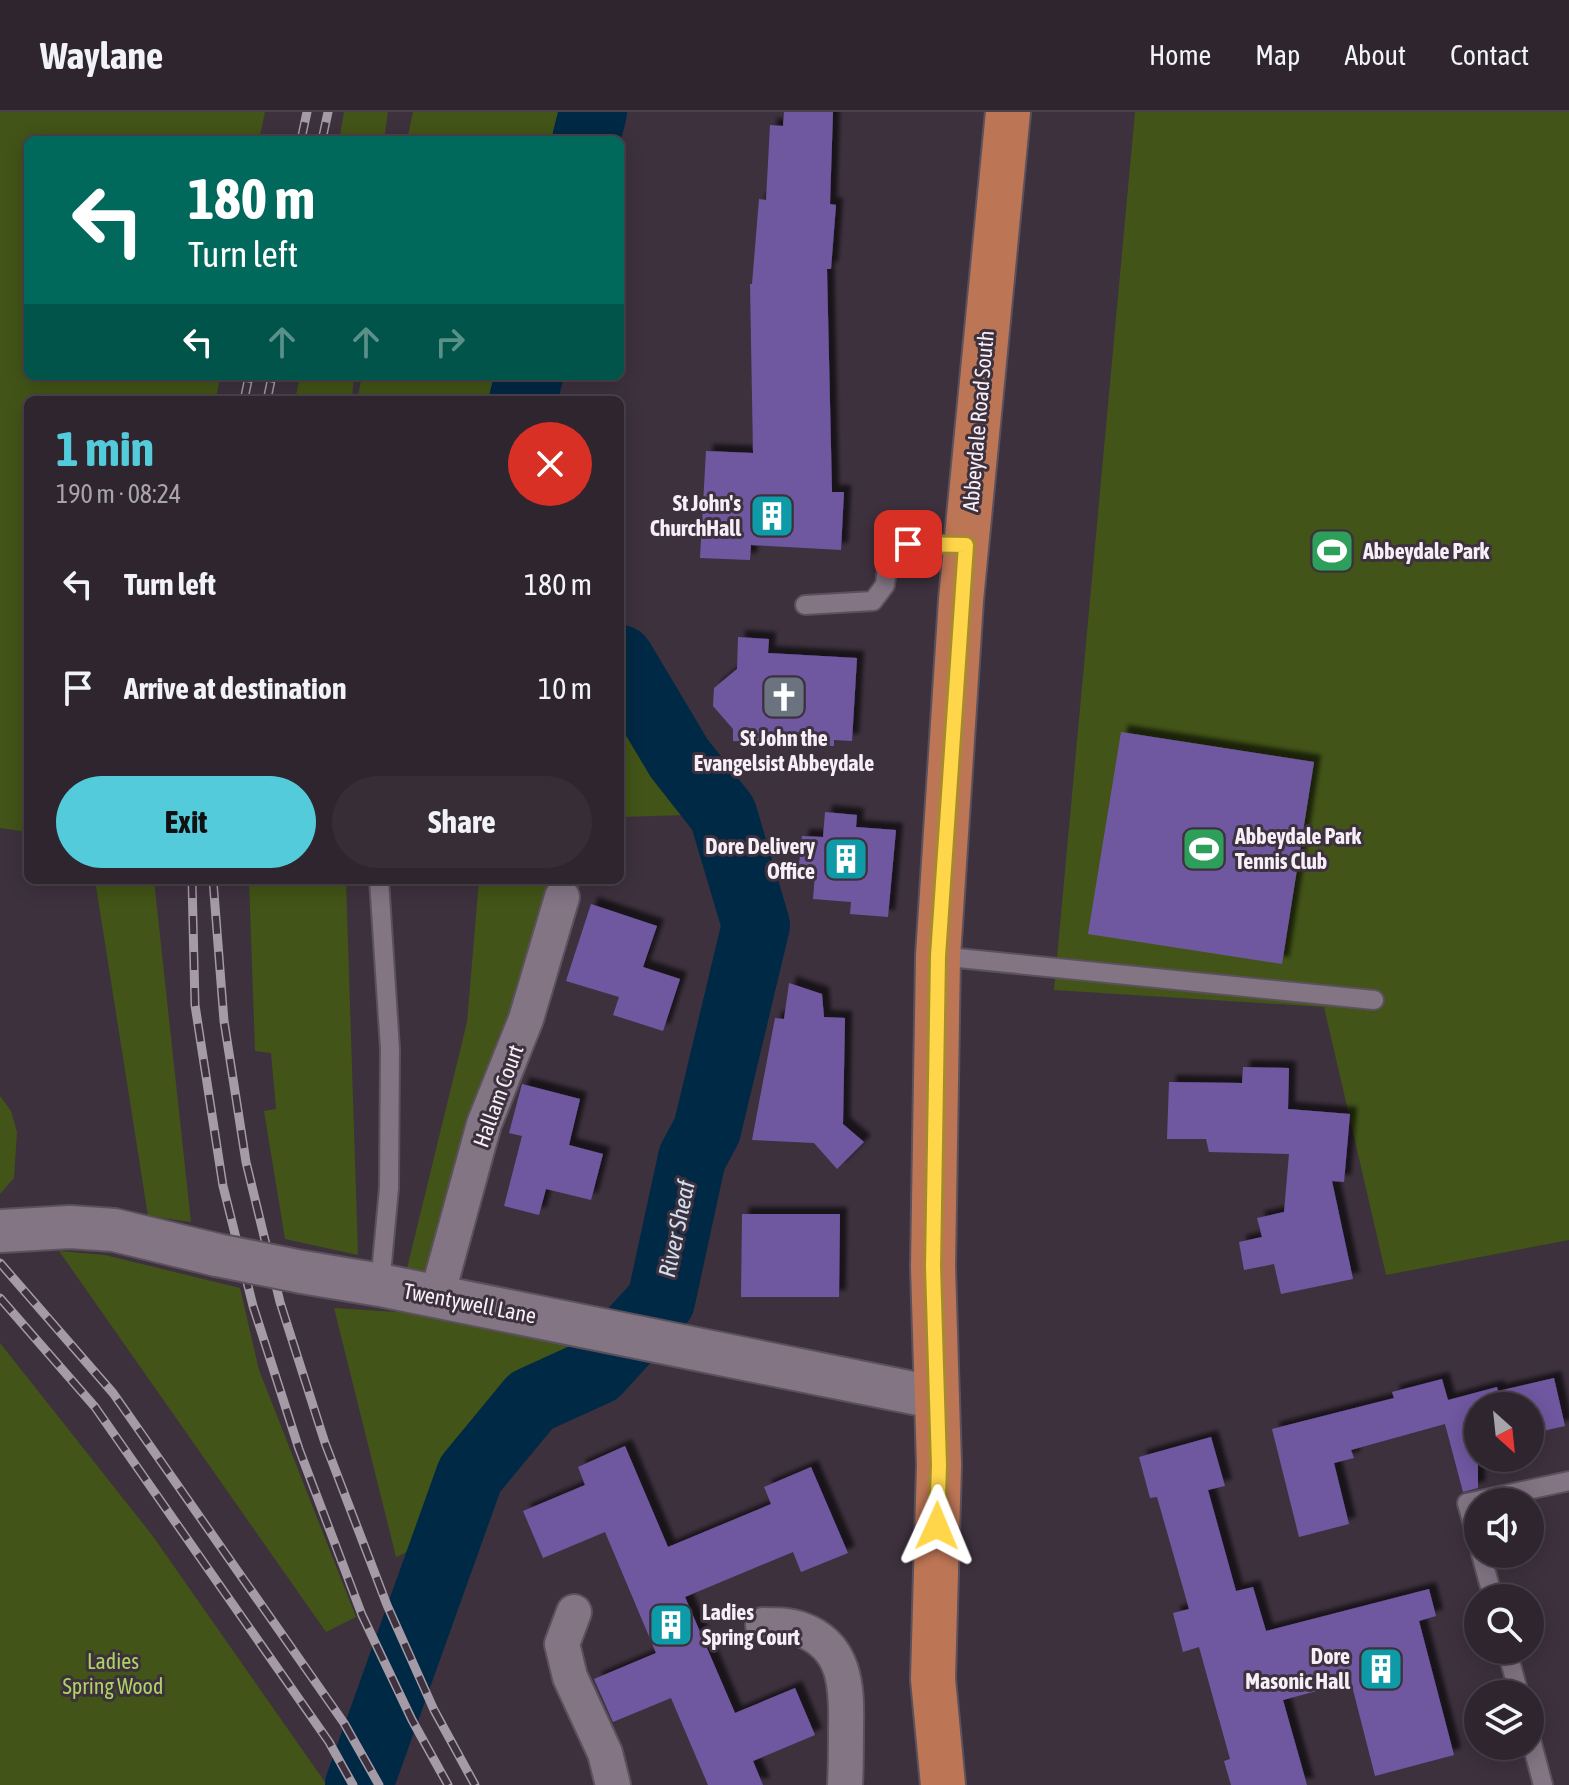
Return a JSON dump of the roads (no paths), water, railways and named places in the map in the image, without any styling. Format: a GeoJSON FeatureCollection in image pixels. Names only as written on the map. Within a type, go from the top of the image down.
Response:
{"type":"FeatureCollection","features":[{"type":"Feature","properties":{"kind":"main road","name":"Abbeydale Road South"},"geometry":{"type":"LineString","coordinates":[[943,1785],[933,1679],[939,1465],[933,1267],[938,956],[966,545],[1008,112]]}},
{"type":"Feature","properties":{"kind":"street","name":"Hallam Court"},"geometry":{"type":"LineString","coordinates":[[437,1296],[484,1124],[526,1019],[562,897]]}},
{"type":"Feature","properties":{"kind":"street","name":"Twentywell Lane"},"geometry":{"type":"LineString","coordinates":[[0,1231],[70,1227],[114,1230],[217,1255],[437,1296],[938,1398]]}},
{"type":"Feature","properties":{"kind":"street"},"geometry":{"type":"LineString","coordinates":[[574,1612],[562,1644],[570,1677],[605,1753],[613,1785]]}},
{"type":"Feature","properties":{"kind":"street"},"geometry":{"type":"LineString","coordinates":[[763,1625],[802,1629],[818,1637],[837,1658],[847,1698],[845,1785]]}},
{"type":"Feature","properties":{"kind":"lane"},"geometry":{"type":"LineString","coordinates":[[805,605],[873,601],[885,585],[888,561],[908,544],[966,545]]}},
{"type":"Feature","properties":{"kind":"lane"},"geometry":{"type":"LineString","coordinates":[[379,884],[390,1049],[389,1188],[380,1285]]}},
{"type":"Feature","properties":{"kind":"lane"},"geometry":{"type":"LineString","coordinates":[[938,956],[1374,1000]]}},
{"type":"Feature","properties":{"kind":"lane"},"geometry":{"type":"LineString","coordinates":[[1537,1488],[1569,1481]]}},
{"type":"Feature","properties":{"kind":"lane"},"geometry":{"type":"LineString","coordinates":[[1536,1760],[1543,1785]]}},
{"type":"Feature","properties":{"kind":"waterway","name":"River Sheaf"},"geometry":{"type":"LineString","coordinates":[[587,136],[593,112]]}},
{"type":"Feature","properties":{"kind":"waterway","name":"River Sheaf"},"geometry":{"type":"LineString","coordinates":[[524,396],[528,380]]}},
{"type":"Feature","properties":{"kind":"waterway","name":"River Sheaf"},"geometry":{"type":"LineString","coordinates":[[359,1785],[470,1475],[531,1401],[597,1371],[661,1301],[692,1158],[707,1130],[756,925],[723,814],[679,758],[624,666]]}},
{"type":"Feature","properties":{"kind":"railway"},"geometry":{"type":"LineString","coordinates":[[302,136],[307,112]]}},
{"type":"Feature","properties":{"kind":"railway"},"geometry":{"type":"LineString","coordinates":[[323,136],[328,112]]}},
{"type":"Feature","properties":{"kind":"railway"},"geometry":{"type":"LineString","coordinates":[[245,396],[248,380]]}},
{"type":"Feature","properties":{"kind":"railway"},"geometry":{"type":"LineString","coordinates":[[268,396],[271,380]]}},
{"type":"Feature","properties":{"kind":"railway"},"geometry":{"type":"LineString","coordinates":[[192,884],[195,1005],[223,1186],[253,1306],[299,1449],[362,1615],[412,1720],[448,1785]]}},
{"type":"Feature","properties":{"kind":"railway"},"geometry":{"type":"LineString","coordinates":[[213,884],[224,1021],[246,1162],[280,1302],[325,1443],[387,1605],[434,1710],[475,1785]]}},
{"type":"Feature","properties":{"kind":"railway"},"geometry":{"type":"LineString","coordinates":[[0,1263],[113,1393],[344,1723],[379,1785]]}},
{"type":"Feature","properties":{"kind":"railway"},"geometry":{"type":"LineString","coordinates":[[0,1298],[95,1407],[329,1742],[353,1785]]}},
{"type":"Feature","properties":{"kind":"place","name":"St John's ChurchHall"},"geometry":{"type":"Point","coordinates":[772,516]}},
{"type":"Feature","properties":{"kind":"place","name":"Abbeydale Park"},"geometry":{"type":"Point","coordinates":[1332,551]}},
{"type":"Feature","properties":{"kind":"place","name":"St John the Evangelsist Abbeydale"},"geometry":{"type":"Point","coordinates":[784,697]}},
{"type":"Feature","properties":{"kind":"place","name":"Abbeydale Park Tennis Club"},"geometry":{"type":"Point","coordinates":[1204,849]}},
{"type":"Feature","properties":{"kind":"place","name":"Dore Delivery Office"},"geometry":{"type":"Point","coordinates":[846,859]}},
{"type":"Feature","properties":{"kind":"place","name":"Ladies Spring Court"},"geometry":{"type":"Point","coordinates":[671,1625]}},
{"type":"Feature","properties":{"kind":"place","name":"Dore Masonic Hall"},"geometry":{"type":"Point","coordinates":[1381,1669]}},
{"type":"Feature","properties":{"kind":"park label","name":"Ladies Spring Wood"},"geometry":{"type":"Point","coordinates":[113,1674]}}]}
